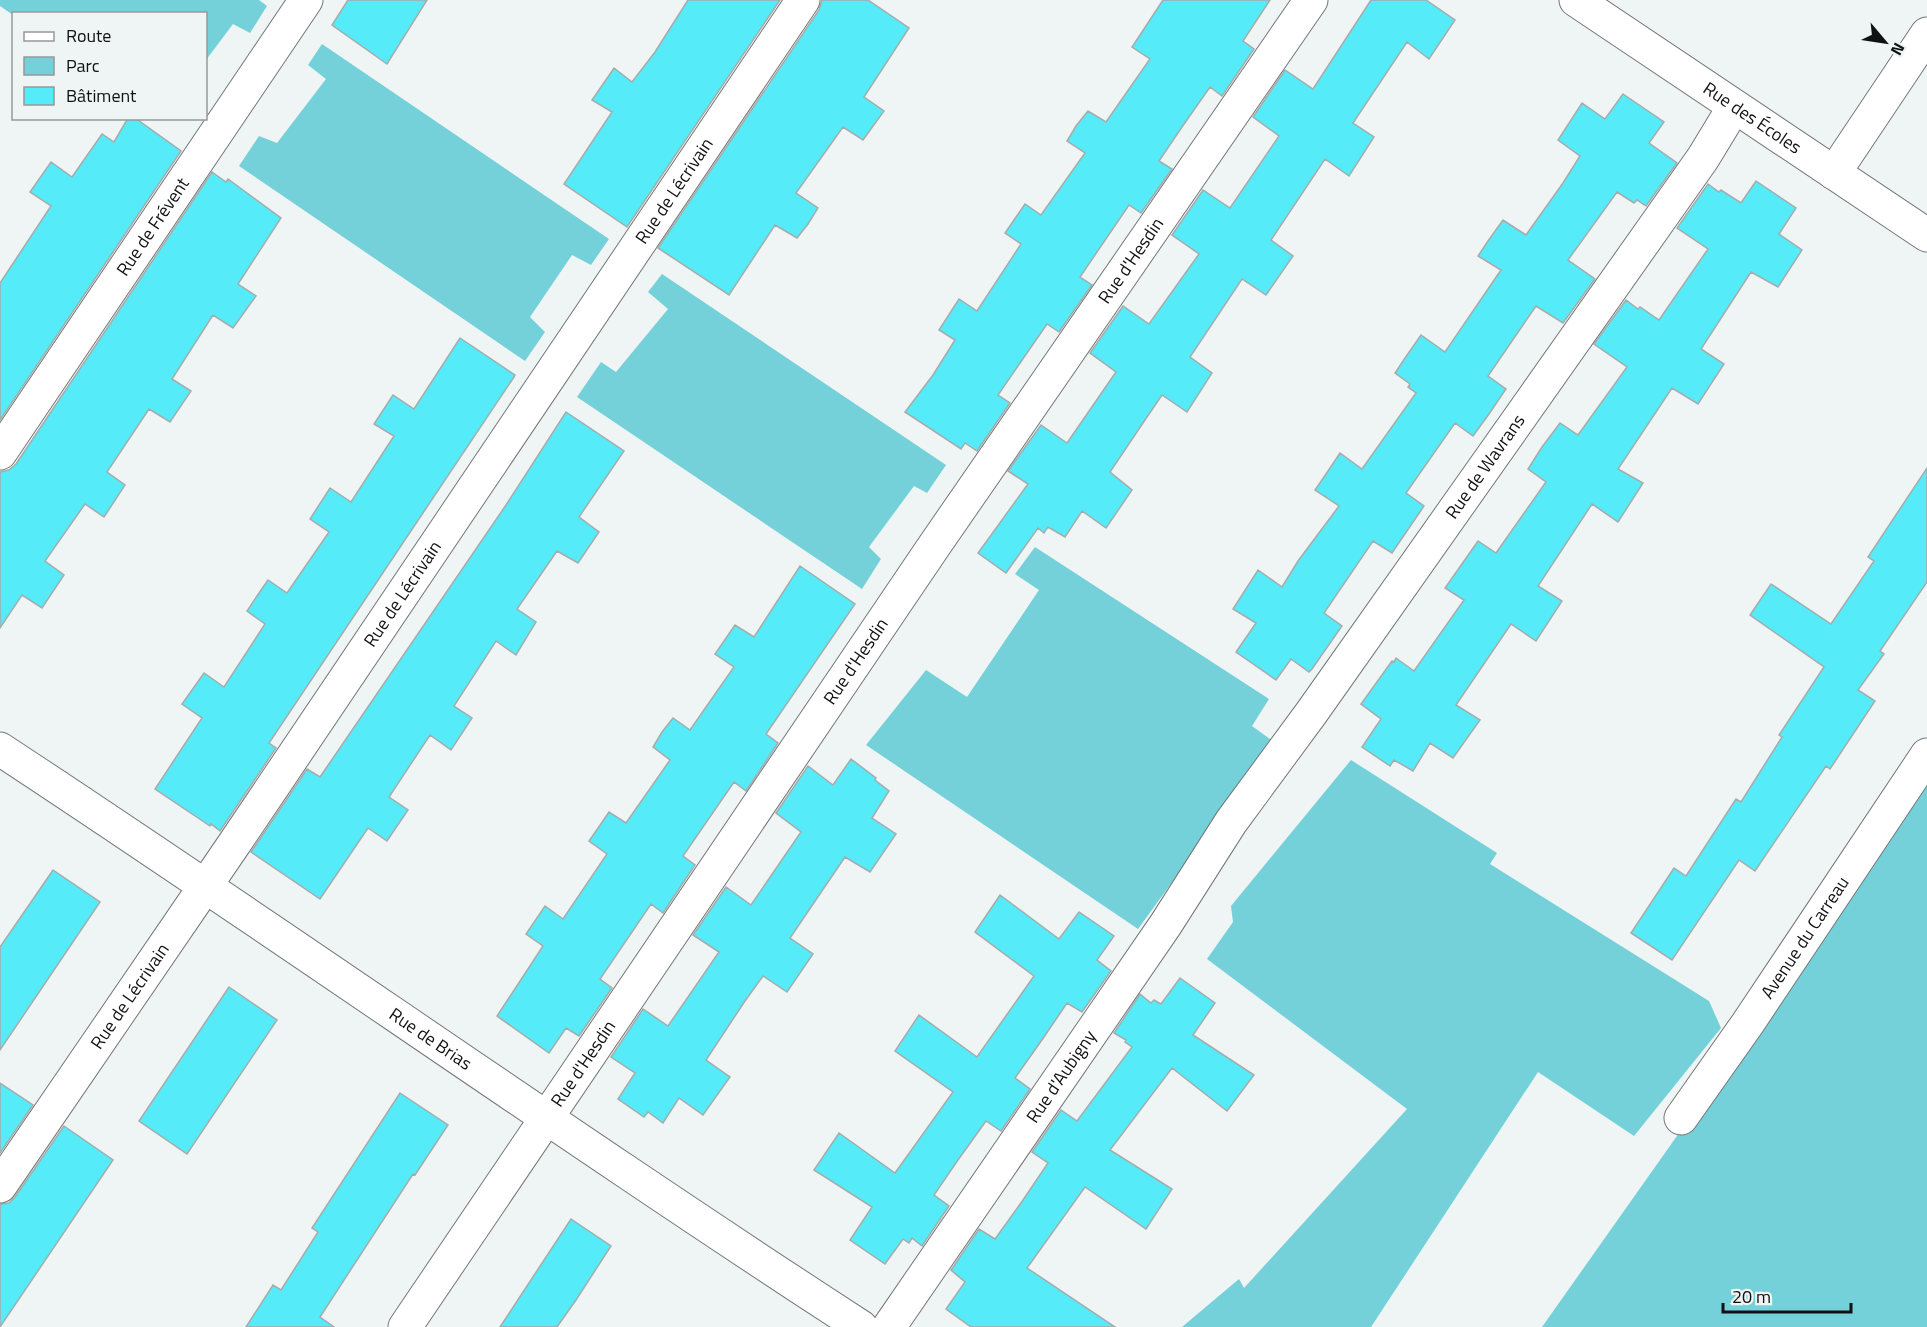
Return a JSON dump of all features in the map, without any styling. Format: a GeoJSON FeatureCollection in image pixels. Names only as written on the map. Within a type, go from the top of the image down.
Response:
{"type":"FeatureCollection","features":[{"type":"Feature","properties":{"kind":"street","name":"Rue de Frévent"},"geometry":{"type":"LineString","coordinates":[[0,453],[306,0]]}},
{"type":"Feature","properties":{"kind":"street","name":"Rue de Lécrivain"},"geometry":{"type":"LineString","coordinates":[[0,1186],[803,0]]}},
{"type":"Feature","properties":{"kind":"street","name":"Rue d'Hesdin"},"geometry":{"type":"LineString","coordinates":[[405,1327],[934,546],[1311,0]]}},
{"type":"Feature","properties":{"kind":"street","name":"Rue des Écoles"},"geometry":{"type":"LineString","coordinates":[[1576,0],[1927,235]]}},
{"type":"Feature","properties":{"kind":"street"},"geometry":{"type":"LineString","coordinates":[[1834,173],[1927,34]]}},
{"type":"Feature","properties":{"kind":"street","name":"Rue de Wavrans"},"geometry":{"type":"LineString","coordinates":[[1231,822],[1326,693],[1696,168],[1734,107]]}},
{"type":"Feature","properties":{"kind":"street","name":"Rue de Brias"},"geometry":{"type":"LineString","coordinates":[[0,749],[546,1118],[861,1327]]}},
{"type":"Feature","properties":{"kind":"street","name":"Avenue du Carreau"},"geometry":{"type":"LineString","coordinates":[[1681,1118],[1748,1023],[1927,755]]}},
{"type":"Feature","properties":{"kind":"street","name":"Rue d'Aubigny"},"geometry":{"type":"LineString","coordinates":[[889,1327],[1153,943],[1231,822]]}},
{"type":"Feature","properties":{"kind":"green space"},"geometry":{"type":"Polygon","coordinates":[[[0,0],[259,0],[267,6],[250,33],[233,24],[207,59],[207,12],[12,12],[12,14],[0,6],[0,0]]]}},
{"type":"Feature","properties":{"kind":"green space"},"geometry":{"type":"Polygon","coordinates":[[[322,44],[609,239],[591,265],[572,255],[530,317],[545,332],[525,361],[239,166],[259,136],[277,143],[326,79],[308,65],[322,44]]]}},
{"type":"Feature","properties":{"kind":"green space"},"geometry":{"type":"Polygon","coordinates":[[[662,274],[946,465],[927,493],[914,486],[869,547],[881,559],[862,589],[577,397],[601,362],[616,372],[668,309],[648,292],[662,274]]]}},
{"type":"Feature","properties":{"kind":"green space"},"geometry":{"type":"Polygon","coordinates":[[[1035,547],[1269,699],[1252,726],[1274,742],[1138,929],[866,745],[926,670],[967,697],[1039,590],[1015,574],[1035,547]]]}},
{"type":"Feature","properties":{"kind":"green space"},"geometry":{"type":"Polygon","coordinates":[[[1351,760],[1497,853],[1490,864],[1709,1001],[1721,1028],[1634,1136],[1538,1072],[1371,1327],[1182,1327],[1239,1279],[1244,1288],[1407,1109],[1207,959],[1233,922],[1231,906],[1351,760]]]}},
{"type":"Feature","properties":{"kind":"green space"},"geometry":{"type":"Polygon","coordinates":[[[1927,782],[1927,1327],[1542,1327],[1927,782]]]}},
{"type":"Feature","properties":{"kind":"building"},"geometry":{"type":"Polygon","coordinates":[[[348,0],[427,0],[387,64],[332,25],[348,0]]]}},
{"type":"Feature","properties":{"kind":"building"},"geometry":{"type":"Polygon","coordinates":[[[688,0],[780,0],[627,227],[564,184],[612,112],[592,100],[614,68],[632,82],[655,52],[688,0]]]}},
{"type":"Feature","properties":{"kind":"building"},"geometry":{"type":"Polygon","coordinates":[[[822,0],[868,0],[909,28],[864,97],[884,111],[863,140],[843,127],[796,193],[818,208],[808,224],[797,238],[775,225],[729,295],[658,248],[819,10],[822,0]]]}},
{"type":"Feature","properties":{"kind":"building"},"geometry":{"type":"Polygon","coordinates":[[[1163,0],[1270,0],[1243,41],[1254,49],[1222,96],[1210,87],[1159,161],[1172,169],[1141,213],[1129,205],[1080,277],[1092,285],[1059,332],[1047,324],[998,395],[1010,403],[977,451],[965,443],[961,449],[905,412],[933,375],[955,340],[939,330],[959,299],[977,311],[1021,244],[1005,233],[1025,204],[1041,215],[1085,153],[1067,141],[1076,126],[1088,111],[1106,122],[1150,59],[1132,47],[1163,0]]]}},
{"type":"Feature","properties":{"kind":"building"},"geometry":{"type":"Polygon","coordinates":[[[1371,0],[1426,0],[1455,20],[1429,59],[1407,42],[1353,123],[1374,137],[1349,176],[1325,159],[1271,240],[1293,256],[1266,295],[1242,279],[1190,357],[1212,373],[1187,412],[1162,395],[1110,472],[1132,490],[1106,528],[1082,511],[1065,537],[1048,527],[1044,533],[1038,528],[1006,573],[978,553],[1028,484],[1008,471],[1041,425],[1067,443],[1116,372],[1090,353],[1123,306],[1149,324],[1199,254],[1172,235],[1203,190],[1230,208],[1279,136],[1253,117],[1285,70],[1313,89],[1371,0]]]}},
{"type":"Feature","properties":{"kind":"building"},"geometry":{"type":"Polygon","coordinates":[[[1623,94],[1664,122],[1649,143],[1677,163],[1646,206],[1637,200],[1634,203],[1617,192],[1568,260],[1595,279],[1563,323],[1536,306],[1488,376],[1506,389],[1489,414],[1473,436],[1455,423],[1406,493],[1424,506],[1392,553],[1373,541],[1324,613],[1342,626],[1309,672],[1291,659],[1276,680],[1236,652],[1256,623],[1233,609],[1258,570],[1282,587],[1298,561],[1339,506],[1315,490],[1340,453],[1362,469],[1416,393],[1408,387],[1410,384],[1395,373],[1405,358],[1421,335],[1445,352],[1501,270],[1478,256],[1488,241],[1503,220],[1526,235],[1563,183],[1580,156],[1558,140],[1582,103],[1605,119],[1623,94]]]}},
{"type":"Feature","properties":{"kind":"building"},"geometry":{"type":"Polygon","coordinates":[[[127,120],[138,120],[181,151],[0,420],[0,283],[51,206],[30,192],[51,162],[72,177],[102,134],[114,142],[127,120]]]}},
{"type":"Feature","properties":{"kind":"building"},"geometry":{"type":"Polygon","coordinates":[[[212,172],[226,182],[228,179],[281,218],[238,284],[256,296],[233,328],[213,315],[172,379],[191,391],[170,422],[149,409],[107,472],[125,485],[104,517],[85,504],[45,561],[64,575],[42,608],[22,595],[0,628],[0,472],[9,470],[16,464],[212,172]]]}},
{"type":"Feature","properties":{"kind":"building"},"geometry":{"type":"Polygon","coordinates":[[[1756,181],[1796,208],[1779,234],[1802,250],[1778,287],[1751,272],[1701,349],[1724,364],[1698,404],[1672,388],[1618,469],[1643,483],[1618,522],[1592,504],[1538,586],[1562,601],[1536,641],[1511,624],[1456,705],[1480,720],[1453,758],[1430,743],[1413,771],[1394,760],[1390,766],[1362,747],[1381,719],[1361,704],[1396,658],[1414,671],[1464,600],[1445,588],[1478,541],[1496,553],[1546,482],[1528,469],[1542,447],[1560,423],[1578,435],[1627,367],[1594,344],[1626,300],[1659,320],[1708,249],[1677,228],[1708,184],[1741,203],[1756,181]]]}},
{"type":"Feature","properties":{"kind":"building"},"geometry":{"type":"Polygon","coordinates":[[[460,338],[515,375],[269,743],[276,748],[220,831],[155,789],[202,718],[182,704],[204,673],[224,687],[265,624],[247,611],[257,596],[268,580],[287,593],[329,532],[310,519],[330,488],[351,502],[394,436],[374,424],[393,395],[414,409],[460,338]]]}},
{"type":"Feature","properties":{"kind":"building"},"geometry":{"type":"Polygon","coordinates":[[[566,412],[624,451],[579,517],[599,532],[578,563],[557,551],[517,609],[536,622],[516,655],[496,641],[454,706],[472,718],[451,750],[430,735],[389,797],[408,810],[387,841],[368,828],[320,899],[251,852],[307,769],[320,777],[506,505],[566,412]]]}},
{"type":"Feature","properties":{"kind":"building"},"geometry":{"type":"Polygon","coordinates":[[[1927,468],[1927,582],[1880,651],[1884,654],[1858,690],[1875,701],[1830,769],[1826,766],[1755,871],[1739,860],[1672,960],[1631,933],[1674,868],[1686,876],[1736,799],[1741,802],[1782,737],[1779,735],[1824,667],[1750,615],[1771,584],[1831,624],[1874,561],[1868,557],[1927,468]]]}},
{"type":"Feature","properties":{"kind":"building"},"geometry":{"type":"Polygon","coordinates":[[[800,566],[855,604],[766,734],[778,743],[746,791],[734,782],[683,856],[695,865],[663,913],[651,904],[600,979],[612,988],[579,1036],[566,1028],[549,1053],[497,1016],[543,946],[526,934],[545,906],[563,919],[607,854],[589,841],[609,812],[626,823],[670,760],[653,747],[662,732],[673,718],[690,730],[734,667],[715,654],[735,625],[754,637],[800,566]]]}},
{"type":"Feature","properties":{"kind":"building"},"geometry":{"type":"Polygon","coordinates":[[[851,759],[889,791],[872,818],[896,834],[870,872],[845,857],[790,938],[813,954],[787,992],[763,976],[745,1001],[706,1060],[730,1077],[703,1115],[679,1098],[663,1123],[648,1112],[644,1117],[618,1099],[635,1073],[611,1057],[643,1009],[668,1026],[719,952],[693,935],[726,887],[751,905],[801,832],[776,813],[808,766],[833,785],[851,759]]]}},
{"type":"Feature","properties":{"kind":"building"},"geometry":{"type":"Polygon","coordinates":[[[53,870],[100,902],[0,1050],[0,947],[53,870]]]}},
{"type":"Feature","properties":{"kind":"building"},"geometry":{"type":"Polygon","coordinates":[[[1000,895],[1059,939],[1079,912],[1114,936],[1097,960],[1111,971],[1082,1012],[1067,1003],[1015,1078],[1030,1089],[1001,1131],[986,1121],[958,1160],[934,1195],[949,1206],[922,1246],[912,1238],[909,1243],[903,1239],[885,1264],[850,1240],[872,1207],[814,1170],[839,1133],[895,1173],[953,1092],[895,1051],[919,1015],[977,1057],[1034,976],[975,932],[1000,895]]]}},
{"type":"Feature","properties":{"kind":"building"},"geometry":{"type":"Polygon","coordinates":[[[1180,978],[1215,1003],[1193,1035],[1254,1075],[1227,1111],[1172,1068],[1110,1150],[1172,1189],[1146,1229],[1085,1187],[1027,1268],[1115,1327],[971,1327],[946,1309],[965,1282],[951,1270],[979,1229],[995,1239],[1023,1200],[1048,1163],[1032,1152],[1061,1110],[1077,1121],[1132,1047],[1125,1042],[1126,1040],[1114,1033],[1140,994],[1151,1003],[1154,1000],[1161,1004],[1180,978]]]}},
{"type":"Feature","properties":{"kind":"building"},"geometry":{"type":"Polygon","coordinates":[[[229,987],[277,1020],[187,1154],[139,1121],[229,987]]]}},
{"type":"Feature","properties":{"kind":"building"},"geometry":{"type":"Polygon","coordinates":[[[0,1083],[33,1105],[0,1153],[0,1083]]]}},
{"type":"Feature","properties":{"kind":"building"},"geometry":{"type":"Polygon","coordinates":[[[400,1093],[448,1125],[415,1175],[413,1174],[320,1317],[334,1327],[246,1327],[273,1285],[281,1290],[318,1232],[312,1228],[400,1093]]]}},
{"type":"Feature","properties":{"kind":"building"},"geometry":{"type":"Polygon","coordinates":[[[64,1126],[113,1160],[0,1327],[0,1204],[9,1203],[15,1197],[64,1126]]]}},
{"type":"Feature","properties":{"kind":"building"},"geometry":{"type":"Polygon","coordinates":[[[571,1219],[611,1246],[576,1300],[557,1327],[500,1327],[571,1219]]]}}]}
